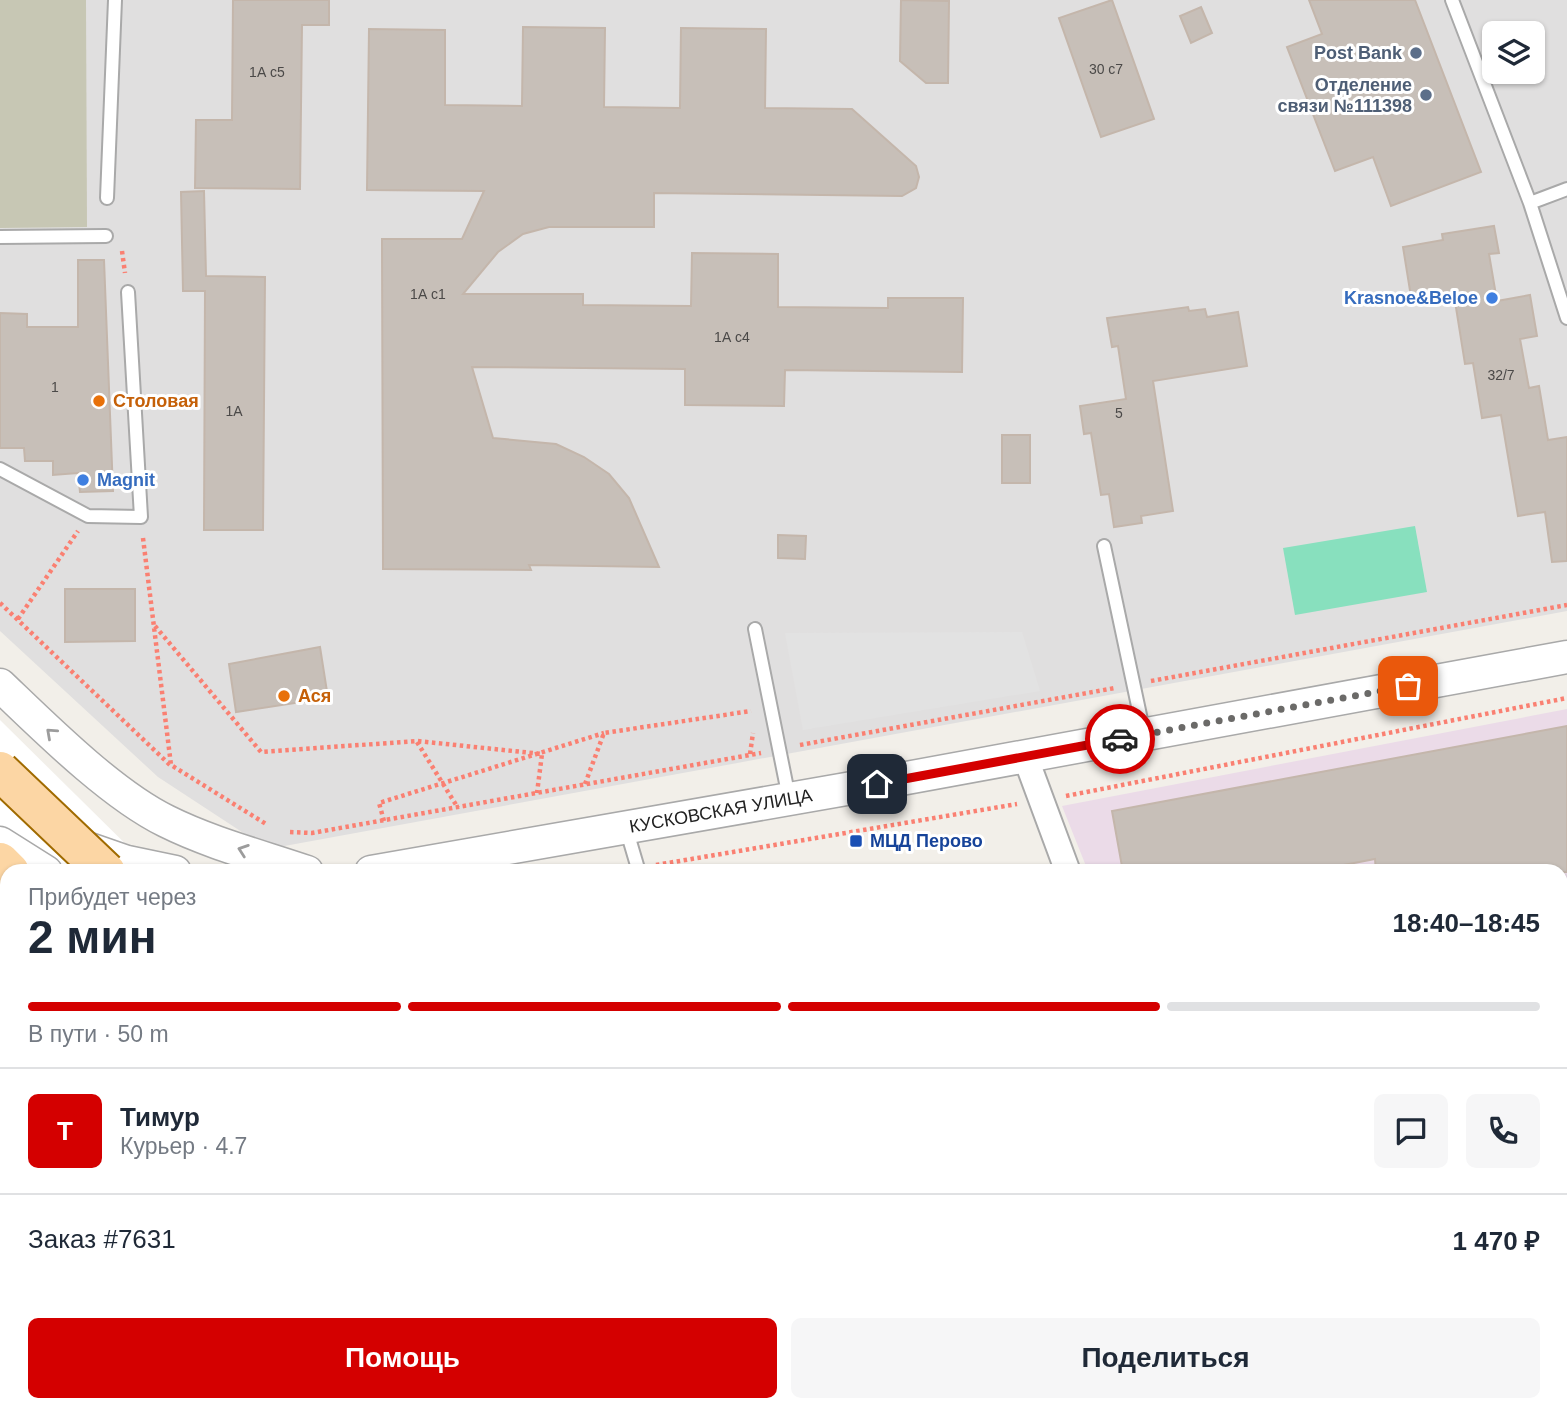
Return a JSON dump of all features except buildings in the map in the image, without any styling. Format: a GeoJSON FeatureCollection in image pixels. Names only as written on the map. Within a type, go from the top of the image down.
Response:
{"type":"FeatureCollection","features":[{"type":"Feature","properties":{"kind":"main road"},"geometry":{"type":"LineString","coordinates":[[0,771],[98,864]]}},
{"type":"Feature","properties":{"kind":"street","name":"КУСКОВСКАЯ УЛИЦА"},"geometry":{"type":"LineString","coordinates":[[416,864],[1025,757],[1567,657]]}},
{"type":"Feature","properties":{"kind":"street"},"geometry":{"type":"LineString","coordinates":[[0,685],[50,733],[142,807],[189,830],[285,864]]}},
{"type":"Feature","properties":{"kind":"street"},"geometry":{"type":"LineString","coordinates":[[1025,757],[1065,864]]}},
{"type":"Feature","properties":{"kind":"street"},"geometry":{"type":"LineString","coordinates":[[0,787],[32,818],[65,840],[137,864]]}},
{"type":"Feature","properties":{"kind":"street"},"geometry":{"type":"LineString","coordinates":[[0,843],[33,864]]}},
{"type":"Feature","properties":{"kind":"lane"},"geometry":{"type":"LineString","coordinates":[[107,198],[115,0]]}},
{"type":"Feature","properties":{"kind":"lane"},"geometry":{"type":"LineString","coordinates":[[1452,0],[1530,203],[1567,318]]}},
{"type":"Feature","properties":{"kind":"lane"},"geometry":{"type":"LineString","coordinates":[[1530,203],[1567,189]]}},
{"type":"Feature","properties":{"kind":"lane"},"geometry":{"type":"LineString","coordinates":[[0,237],[106,236]]}},
{"type":"Feature","properties":{"kind":"lane"},"geometry":{"type":"LineString","coordinates":[[0,469],[88,516],[141,517],[128,292]]}},
{"type":"Feature","properties":{"kind":"lane"},"geometry":{"type":"LineString","coordinates":[[1104,546],[1144,735]]}},
{"type":"Feature","properties":{"kind":"lane"},"geometry":{"type":"LineString","coordinates":[[755,629],[789,799]]}},
{"type":"Feature","properties":{"kind":"lane"},"geometry":{"type":"LineString","coordinates":[[626,827],[636,864]]}},
{"type":"Feature","properties":{"kind":"path"},"geometry":{"type":"LineString","coordinates":[[106,236],[123,251],[128,292]]}},
{"type":"Feature","properties":{"kind":"path"},"geometry":{"type":"LineString","coordinates":[[18,620],[88,516]]}},
{"type":"Feature","properties":{"kind":"path"},"geometry":{"type":"LineString","coordinates":[[141,517],[171,765]]}},
{"type":"Feature","properties":{"kind":"path"},"geometry":{"type":"LineString","coordinates":[[0,603],[171,765],[276,831]]}},
{"type":"Feature","properties":{"kind":"path"},"geometry":{"type":"LineString","coordinates":[[288,832],[312,833],[458,808],[1567,605]]}},
{"type":"Feature","properties":{"kind":"path"},"geometry":{"type":"LineString","coordinates":[[154,624],[261,752],[417,741],[542,754]]}},
{"type":"Feature","properties":{"kind":"path"},"geometry":{"type":"LineString","coordinates":[[1065,796],[1567,698]]}},
{"type":"Feature","properties":{"kind":"path"},"geometry":{"type":"LineString","coordinates":[[384,821],[379,803],[604,733],[751,709],[752,720]]}},
{"type":"Feature","properties":{"kind":"path"},"geometry":{"type":"LineString","coordinates":[[750,754],[754,730]]}},
{"type":"Feature","properties":{"kind":"path"},"geometry":{"type":"LineString","coordinates":[[584,785],[604,733]]}},
{"type":"Feature","properties":{"kind":"path"},"geometry":{"type":"LineString","coordinates":[[417,741],[458,808]]}},
{"type":"Feature","properties":{"kind":"path"},"geometry":{"type":"LineString","coordinates":[[537,793],[542,754]]}},
{"type":"Feature","properties":{"kind":"path"},"geometry":{"type":"LineString","coordinates":[[672,864],[1006,806]]}},
{"type":"Feature","properties":{"kind":"shaded area"},"geometry":{"type":"Polygon","coordinates":[[[0,0],[1567,0],[1567,611],[268,849],[158,777],[0,631],[0,0]]]}},
{"type":"Feature","properties":{"kind":"shaded area"},"geometry":{"type":"Polygon","coordinates":[[[0,0],[86,0],[87,227],[0,228],[0,0]]]}},
{"type":"Feature","properties":{"kind":"shaded area"},"geometry":{"type":"Polygon","coordinates":[[[1022,632],[1040,691],[803,730],[785,633],[1022,632]]]}},
{"type":"Feature","properties":{"kind":"shaded area"},"geometry":{"type":"Polygon","coordinates":[[[1567,709],[1567,864],[1085,864],[1062,806],[1567,709]]]}},
{"type":"Feature","properties":{"kind":"green space"},"geometry":{"type":"Polygon","coordinates":[[[1415,526],[1427,592],[1295,615],[1283,548],[1415,526]]]}},
{"type":"Feature","properties":{"kind":"pier"},"geometry":{"type":"Polygon","coordinates":[[[0,720],[146,864],[0,864],[0,720]]]}},
{"type":"Feature","properties":{"kind":"way so far"},"geometry":{"type":"LineString","coordinates":[[1120,739],[1408,686]]}},
{"type":"Feature","properties":{"kind":"place","name":"Post Bank"},"geometry":{"type":"Point","coordinates":[1416,53]}},
{"type":"Feature","properties":{"kind":"place","name":"Отделение связи №111398"},"geometry":{"type":"Point","coordinates":[1426,95]}},
{"type":"Feature","properties":{"kind":"place","name":"Krasnoe&Beloe"},"geometry":{"type":"Point","coordinates":[1492,298]}},
{"type":"Feature","properties":{"kind":"place","name":"Столовая"},"geometry":{"type":"Point","coordinates":[99,401]}},
{"type":"Feature","properties":{"kind":"place","name":"Magnit"},"geometry":{"type":"Point","coordinates":[83,480]}},
{"type":"Feature","properties":{"kind":"place","name":"Ася"},"geometry":{"type":"Point","coordinates":[284,696]}},
{"type":"Feature","properties":{"kind":"place","name":"МЦД Перово"},"geometry":{"type":"Point","coordinates":[856,841]}},
{"type":"Feature","properties":{"kind":"route"},"geometry":{"type":"LineString","coordinates":[[877,784],[1120,739]]}}]}
